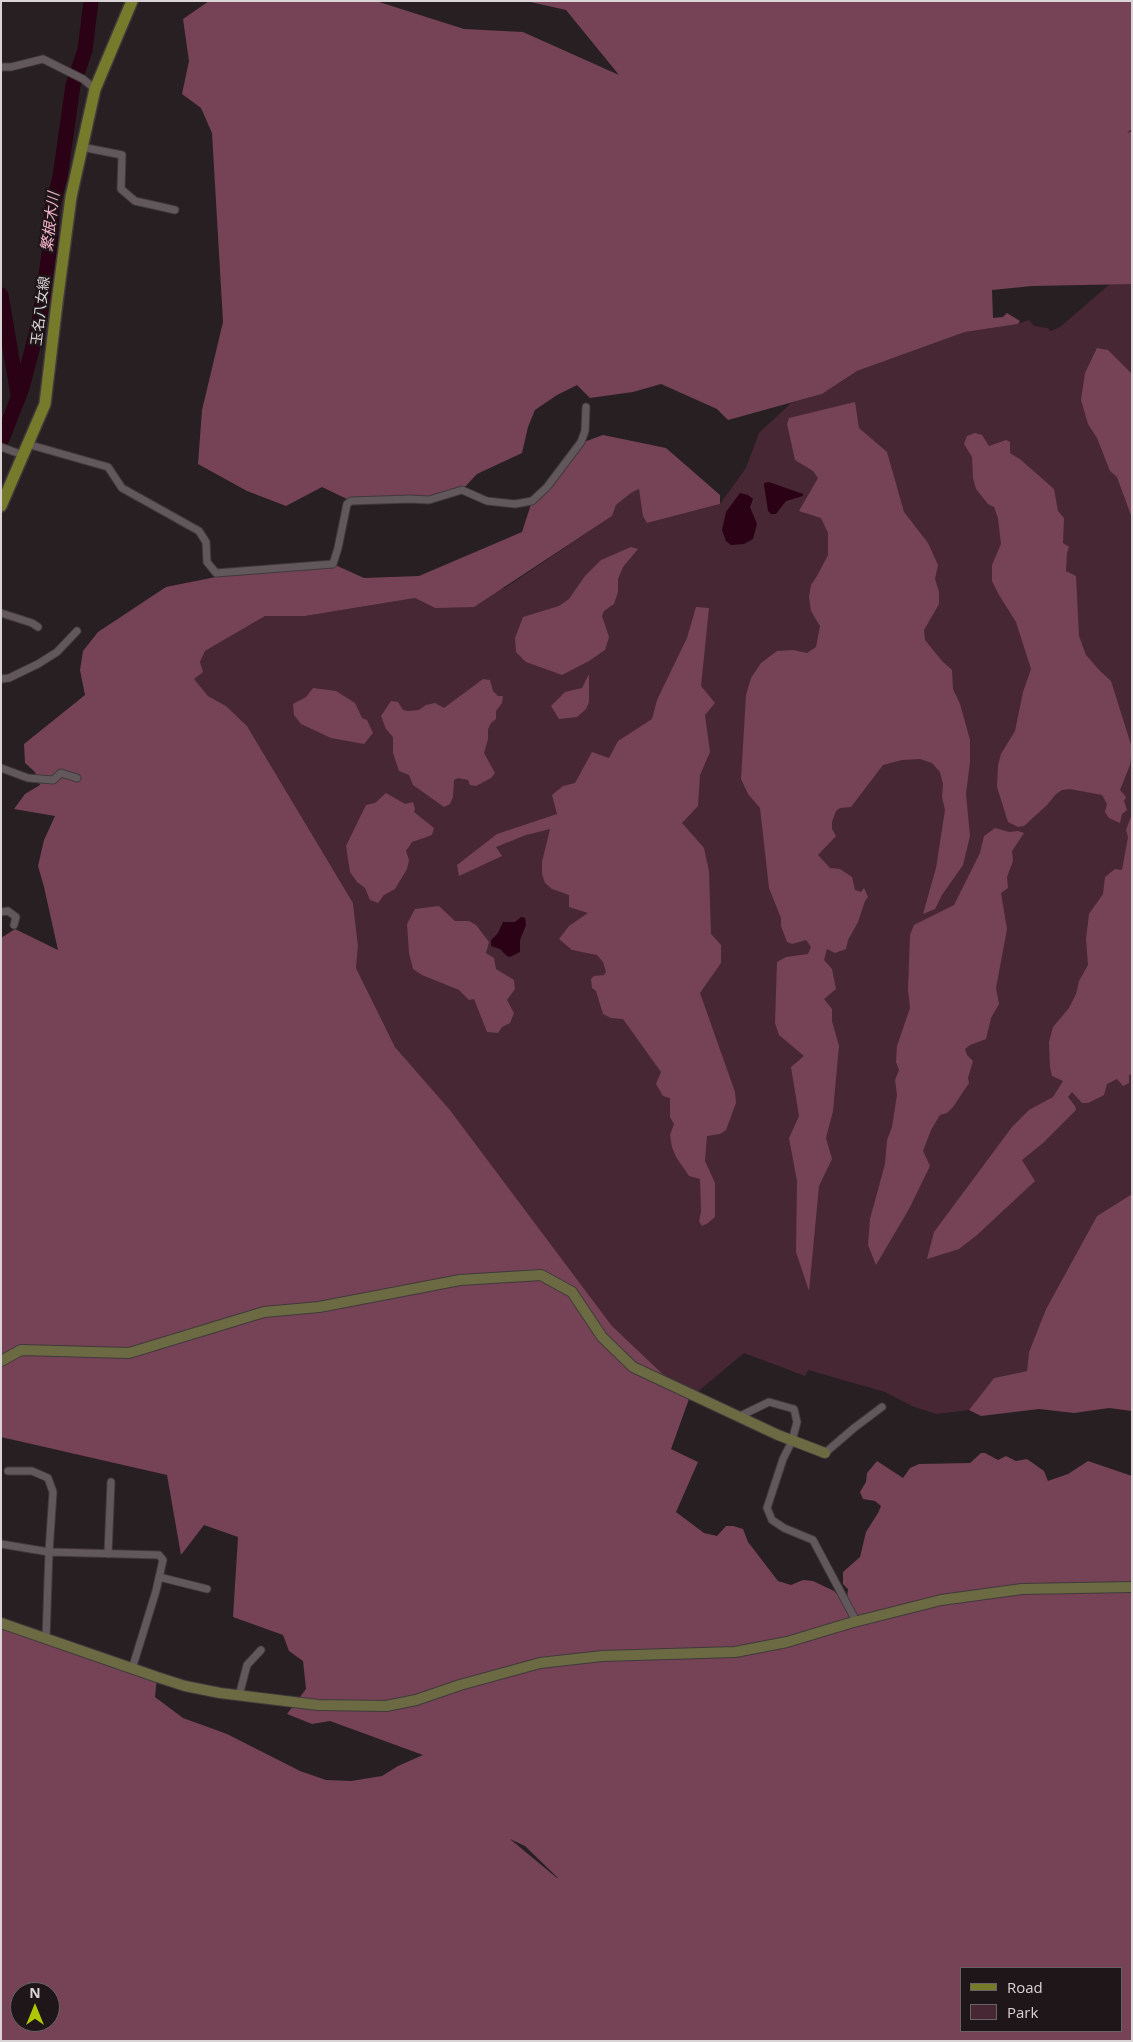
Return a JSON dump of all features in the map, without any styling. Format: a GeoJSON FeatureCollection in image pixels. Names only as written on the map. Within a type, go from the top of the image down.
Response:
{"type":"FeatureCollection","features":[{"type":"Feature","properties":{"kind":"main road","name":"玉名八女線"},"geometry":{"type":"LineString","coordinates":[[1,506],[46,404],[56,303],[72,197],[82,148],[95,89],[132,1]]}},
{"type":"Feature","properties":{"kind":"street"},"geometry":{"type":"LineString","coordinates":[[1,67],[11,67],[43,59],[82,79],[95,89]]}},
{"type":"Feature","properties":{"kind":"street"},"geometry":{"type":"LineString","coordinates":[[82,148],[122,155],[121,189],[135,201],[175,210]]}},
{"type":"Feature","properties":{"kind":"street"},"geometry":{"type":"LineString","coordinates":[[1,447],[108,467],[122,488],[199,531],[206,542],[207,562],[216,573],[333,564],[347,504],[351,501],[410,498],[429,500],[462,490],[487,501],[515,504],[532,501],[548,487],[581,442],[585,431],[586,407]]}},
{"type":"Feature","properties":{"kind":"street"},"geometry":{"type":"LineString","coordinates":[[1,613],[38,628]]}},
{"type":"Feature","properties":{"kind":"street"},"geometry":{"type":"LineString","coordinates":[[1,679],[9,678],[38,664],[57,652],[77,631]]}},
{"type":"Feature","properties":{"kind":"street"},"geometry":{"type":"LineString","coordinates":[[1,768],[28,778],[53,780],[61,773],[76,778]]}},
{"type":"Feature","properties":{"kind":"street"},"geometry":{"type":"LineString","coordinates":[[1,912],[8,911],[16,917],[14,925]]}},
{"type":"Feature","properties":{"kind":"street"},"geometry":{"type":"LineString","coordinates":[[1,1361],[21,1350],[129,1353],[264,1312],[319,1307],[460,1280],[541,1275],[572,1292],[602,1337],[633,1367],[792,1441],[825,1453],[882,1407]]}},
{"type":"Feature","properties":{"kind":"street"},"geometry":{"type":"LineString","coordinates":[[738,1417],[769,1402],[794,1409],[797,1422],[792,1441],[783,1459],[767,1508],[772,1520],[784,1528],[813,1540],[856,1622]]}},
{"type":"Feature","properties":{"kind":"street"},"geometry":{"type":"LineString","coordinates":[[8,1471],[32,1471],[48,1478],[53,1492],[46,1639]]}},
{"type":"Feature","properties":{"kind":"street"},"geometry":{"type":"LineString","coordinates":[[108,1554],[110,1482]]}},
{"type":"Feature","properties":{"kind":"street"},"geometry":{"type":"LineString","coordinates":[[1,1544],[49,1552],[159,1555],[163,1560],[159,1577],[132,1669]]}},
{"type":"Feature","properties":{"kind":"street"},"geometry":{"type":"LineString","coordinates":[[159,1577],[207,1589]]}},
{"type":"Feature","properties":{"kind":"street"},"geometry":{"type":"LineString","coordinates":[[1,1623],[185,1686],[239,1696],[318,1705],[386,1706],[416,1700],[540,1663],[602,1656],[735,1652],[787,1642],[941,1600],[1022,1589],[1132,1587]]}},
{"type":"Feature","properties":{"kind":"street"},"geometry":{"type":"LineString","coordinates":[[239,1696],[246,1665],[261,1650]]}},
{"type":"Feature","properties":{"kind":"green space"},"geometry":{"type":"Polygon","coordinates":[[[1110,284],[1132,284],[1132,1194],[1097,1216],[1046,1309],[1029,1352],[1027,1371],[994,1378],[969,1410],[936,1414],[912,1406],[885,1392],[808,1370],[805,1376],[744,1353],[689,1399],[612,1326],[450,1110],[395,1047],[356,968],[358,946],[353,903],[247,726],[226,706],[208,696],[193,679],[202,672],[200,662],[205,651],[265,616],[305,616],[415,598],[435,608],[505,588],[612,516],[616,505],[631,493],[640,489],[647,523],[720,504],[746,468],[759,433],[791,403],[822,394],[857,371],[965,332],[1018,324],[1029,320],[1034,326],[1047,328],[1051,331],[1060,327],[1110,284]]]}},
{"type":"Feature","properties":{"kind":"shaded area"},"geometry":{"type":"Polygon","coordinates":[[[209,1],[376,1],[464,29],[523,32],[619,75],[566,10],[526,1],[1132,1],[1132,129],[1127,133],[1132,131],[1132,284],[1032,286],[992,290],[993,318],[1003,317],[1007,313],[1020,321],[1018,324],[965,332],[857,371],[822,394],[728,420],[717,409],[661,384],[633,392],[590,398],[577,385],[557,395],[535,410],[528,427],[522,453],[477,474],[462,490],[429,500],[351,501],[322,487],[286,506],[247,491],[198,464],[202,410],[223,322],[212,133],[201,108],[182,94],[189,61],[183,19],[209,1]]]}},
{"type":"Feature","properties":{"kind":"shaded area"},"geometry":{"type":"Polygon","coordinates":[[[1097,348],[1108,350],[1132,374],[1132,518],[1117,477],[1110,471],[1097,438],[1088,424],[1081,400],[1085,373],[1097,348]]]}},
{"type":"Feature","properties":{"kind":"shaded area"},"geometry":{"type":"Polygon","coordinates":[[[855,402],[859,428],[887,452],[904,512],[928,543],[938,565],[935,579],[939,592],[939,604],[924,630],[925,640],[952,670],[953,689],[960,704],[970,740],[970,762],[966,794],[970,836],[963,865],[942,895],[935,909],[923,914],[936,868],[945,810],[942,797],[943,784],[940,772],[932,763],[920,759],[902,760],[883,765],[851,807],[840,808],[836,811],[832,822],[832,829],[836,836],[818,855],[830,868],[840,869],[852,877],[855,890],[861,892],[864,888],[868,897],[848,940],[846,949],[835,953],[827,949],[824,960],[832,969],[836,989],[824,999],[832,1009],[832,1021],[839,1046],[833,1111],[826,1138],[832,1159],[819,1186],[809,1291],[796,1252],[797,1181],[789,1138],[799,1116],[791,1067],[804,1056],[779,1035],[775,1023],[777,962],[786,957],[808,954],[811,947],[806,940],[792,944],[787,942],[781,926],[781,918],[769,888],[760,808],[748,794],[741,779],[746,695],[751,678],[761,663],[777,651],[793,650],[807,653],[816,647],[820,626],[811,611],[809,597],[811,585],[828,555],[828,533],[821,518],[799,511],[818,478],[813,471],[795,460],[787,424],[789,418],[855,402]]]}},
{"type":"Feature","properties":{"kind":"shaded area"},"geometry":{"type":"Polygon","coordinates":[[[975,433],[982,435],[989,446],[1006,440],[1010,442],[1010,453],[1021,460],[1054,489],[1058,511],[1064,518],[1063,543],[1069,547],[1066,571],[1076,576],[1079,636],[1086,655],[1111,681],[1132,748],[1130,765],[1120,790],[1126,797],[1124,801],[1127,810],[1122,814],[1120,823],[1109,818],[1105,812],[1107,804],[1102,795],[1070,789],[1062,790],[1056,794],[1024,826],[1018,827],[1008,822],[997,787],[998,765],[1001,754],[1015,731],[1023,692],[1031,669],[1016,622],[992,581],[992,565],[1001,544],[998,518],[994,507],[988,504],[976,489],[973,478],[972,457],[964,444],[967,436],[975,433]]]}},
{"type":"Feature","properties":{"kind":"shaded area"},"geometry":{"type":"Polygon","coordinates":[[[603,435],[666,448],[720,495],[720,504],[647,523],[643,516],[639,489],[616,505],[612,516],[474,607],[435,608],[415,598],[305,616],[265,616],[205,651],[200,662],[203,672],[194,679],[208,696],[226,706],[247,726],[353,903],[358,946],[356,968],[395,1047],[450,1110],[612,1326],[689,1399],[671,1449],[698,1462],[676,1512],[704,1533],[717,1536],[726,1526],[743,1529],[748,1542],[778,1581],[791,1585],[803,1580],[813,1581],[834,1591],[844,1601],[847,1598],[848,1589],[843,1584],[843,1572],[860,1557],[866,1532],[881,1506],[875,1501],[863,1499],[860,1492],[866,1482],[867,1473],[877,1461],[903,1478],[910,1468],[919,1464],[970,1463],[981,1453],[985,1453],[998,1460],[1006,1456],[1016,1461],[1027,1459],[1044,1471],[1048,1481],[1068,1474],[1088,1461],[1132,1476],[1132,2041],[1,2041],[1,1624],[157,1677],[155,1697],[183,1718],[227,1734],[300,1771],[326,1780],[351,1781],[382,1776],[398,1766],[423,1755],[330,1721],[312,1724],[287,1714],[306,1689],[303,1661],[289,1651],[283,1635],[233,1617],[238,1537],[204,1525],[181,1555],[167,1475],[1,1437],[1,938],[15,929],[58,950],[38,866],[44,840],[55,816],[14,809],[25,794],[40,785],[35,772],[25,763],[24,744],[85,695],[80,670],[83,651],[98,632],[166,587],[246,571],[333,564],[364,578],[419,576],[522,532],[532,501],[584,442],[603,435]],[[510,1839],[557,1878],[525,1846],[510,1839]]]}},
{"type":"Feature","properties":{"kind":"shaded area"},"geometry":{"type":"Polygon","coordinates":[[[769,482],[803,494],[803,496],[786,501],[776,514],[771,514],[768,511],[764,485],[764,483],[769,482]]]}},
{"type":"Feature","properties":{"kind":"shaded area"},"geometry":{"type":"Polygon","coordinates":[[[740,493],[748,495],[753,499],[750,507],[757,524],[753,539],[744,544],[731,545],[726,541],[722,530],[726,512],[740,493]]]}},
{"type":"Feature","properties":{"kind":"shaded area"},"geometry":{"type":"Polygon","coordinates":[[[631,547],[638,549],[623,567],[618,579],[618,592],[614,604],[604,611],[602,616],[609,637],[605,650],[562,675],[526,662],[516,652],[515,638],[523,617],[559,606],[569,599],[585,576],[601,560],[631,547]]]}},
{"type":"Feature","properties":{"kind":"shaded area"},"geometry":{"type":"Polygon","coordinates":[[[696,607],[709,608],[701,686],[715,703],[705,715],[710,752],[700,775],[698,806],[682,823],[704,848],[709,871],[711,934],[721,945],[721,963],[700,993],[735,1092],[736,1103],[726,1130],[720,1134],[707,1136],[705,1161],[715,1183],[715,1217],[702,1226],[699,1221],[701,1212],[700,1179],[689,1176],[676,1157],[672,1147],[670,1135],[674,1124],[670,1117],[670,1098],[663,1096],[656,1084],[661,1072],[623,1019],[611,1018],[603,1014],[596,991],[592,988],[591,979],[594,976],[604,975],[606,972],[603,962],[597,955],[572,950],[559,939],[569,926],[588,913],[569,907],[569,895],[552,889],[545,883],[542,874],[542,862],[550,829],[526,835],[496,847],[502,856],[459,876],[457,865],[497,834],[557,814],[552,795],[563,786],[575,783],[592,752],[609,758],[618,741],[652,719],[657,700],[687,638],[696,607]]]}},
{"type":"Feature","properties":{"kind":"shaded area"},"geometry":{"type":"Polygon","coordinates":[[[589,674],[589,702],[586,709],[577,717],[559,719],[551,706],[565,692],[582,688],[589,674]]]}},
{"type":"Feature","properties":{"kind":"shaded area"},"geometry":{"type":"Polygon","coordinates":[[[483,679],[490,680],[493,691],[498,696],[503,696],[502,703],[496,711],[496,719],[488,729],[488,739],[484,753],[495,773],[491,778],[476,786],[470,785],[468,780],[458,778],[454,780],[453,797],[450,804],[444,807],[413,785],[409,775],[399,771],[393,753],[393,737],[386,729],[381,716],[391,701],[398,702],[403,710],[408,711],[419,710],[426,705],[435,703],[444,708],[483,679]]]}},
{"type":"Feature","properties":{"kind":"shaded area"},"geometry":{"type":"Polygon","coordinates":[[[313,688],[336,691],[355,703],[362,718],[367,720],[373,733],[364,744],[331,738],[301,724],[294,715],[293,704],[306,697],[313,688]]]}},
{"type":"Feature","properties":{"kind":"shaded area"},"geometry":{"type":"Polygon","coordinates":[[[386,793],[405,804],[413,802],[414,812],[434,828],[432,835],[412,842],[406,851],[409,860],[407,869],[395,889],[384,895],[378,903],[370,900],[365,888],[357,882],[350,872],[346,846],[366,805],[375,803],[386,793]]]}},
{"type":"Feature","properties":{"kind":"shaded area"},"geometry":{"type":"Polygon","coordinates":[[[1132,814],[1132,1074],[1129,1075],[1129,1083],[1123,1086],[1117,1079],[1107,1084],[1104,1095],[1088,1103],[1082,1103],[1072,1092],[1068,1097],[1076,1110],[1043,1143],[1022,1160],[1035,1181],[977,1235],[959,1249],[927,1259],[934,1232],[1012,1127],[1029,1110],[1053,1097],[1063,1081],[1052,1076],[1049,1042],[1053,1027],[1069,1008],[1076,994],[1079,981],[1088,965],[1086,939],[1089,914],[1103,894],[1105,877],[1115,869],[1122,870],[1128,837],[1126,830],[1132,814]]]}},
{"type":"Feature","properties":{"kind":"shaded area"},"geometry":{"type":"Polygon","coordinates":[[[995,828],[1009,832],[1018,831],[1024,833],[1012,851],[1013,861],[1007,877],[1008,888],[1001,893],[1007,929],[996,988],[999,1004],[991,1018],[986,1039],[965,1049],[967,1055],[973,1061],[968,1078],[969,1083],[953,1107],[947,1113],[940,1115],[931,1130],[923,1151],[930,1166],[909,1209],[876,1265],[868,1245],[870,1219],[885,1164],[887,1140],[892,1127],[897,1095],[895,1080],[899,1070],[896,1062],[897,1046],[910,1008],[908,990],[910,935],[914,925],[954,905],[980,853],[984,836],[995,828]]]}},
{"type":"Feature","properties":{"kind":"shaded area"},"geometry":{"type":"Polygon","coordinates":[[[439,906],[455,921],[469,921],[476,925],[489,942],[486,953],[494,958],[496,969],[514,980],[515,989],[507,1000],[514,1013],[510,1023],[502,1027],[498,1033],[487,1032],[474,999],[469,1000],[459,990],[422,975],[413,969],[409,953],[407,924],[415,909],[439,906]]]}},
{"type":"Feature","properties":{"kind":"shaded area"},"geometry":{"type":"Polygon","coordinates":[[[521,917],[525,918],[526,925],[520,940],[520,952],[510,957],[500,949],[491,946],[491,940],[498,933],[503,922],[515,922],[521,917]]]}},
{"type":"Feature","properties":{"kind":"shaded area"},"geometry":{"type":"Polygon","coordinates":[[[1132,1194],[1132,1411],[1109,1408],[1074,1413],[1039,1409],[981,1416],[969,1410],[994,1378],[1027,1371],[1029,1352],[1046,1309],[1097,1216],[1132,1194]]]}},
{"type":"Feature","properties":{"kind":"waterway","name":"繁根木川"},"geometry":{"type":"LineString","coordinates":[[2,439],[22,388],[39,323],[50,247],[52,208],[60,177],[73,85],[85,50],[91,1]]}},
{"type":"Feature","properties":{"kind":"waterway"},"geometry":{"type":"LineString","coordinates":[[1,295],[18,395]]}}]}
